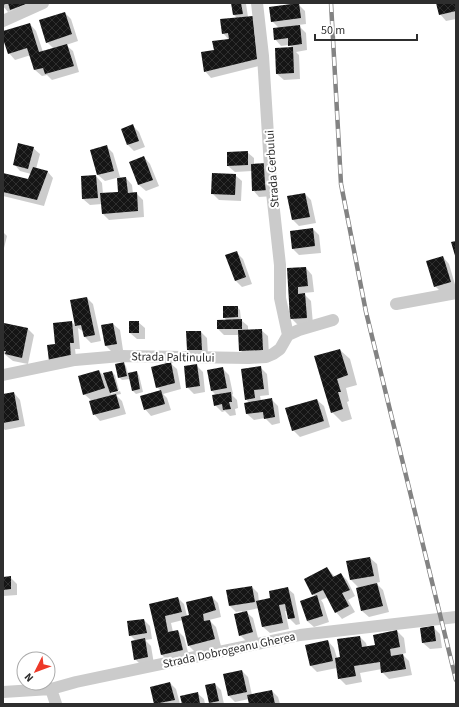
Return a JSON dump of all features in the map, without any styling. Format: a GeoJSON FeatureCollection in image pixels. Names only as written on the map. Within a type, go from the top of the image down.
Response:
{"type":"FeatureCollection","features":[{"type":"Feature","properties":{"kind":"street"},"geometry":{"type":"LineString","coordinates":[[3,21],[43,3]]}},
{"type":"Feature","properties":{"kind":"street","name":"Strada Cerbului"},"geometry":{"type":"LineString","coordinates":[[257,3],[264,56],[271,183],[280,265],[280,298],[288,336]]}},
{"type":"Feature","properties":{"kind":"street"},"geometry":{"type":"LineString","coordinates":[[396,304],[456,293]]}},
{"type":"Feature","properties":{"kind":"street","name":"Strada Paltinului"},"geometry":{"type":"LineString","coordinates":[[3,375],[74,360],[121,356],[266,357],[280,349],[288,336],[299,330],[333,320]]}},
{"type":"Feature","properties":{"kind":"street","name":"Strada Dobrogeanu Gherea"},"geometry":{"type":"LineString","coordinates":[[56,687],[300,635],[456,616]]}},
{"type":"Feature","properties":{"kind":"street","name":"Strada Dobrogeanu Gherea"},"geometry":{"type":"LineString","coordinates":[[3,692],[16,691]]}},
{"type":"Feature","properties":{"kind":"street"},"geometry":{"type":"LineString","coordinates":[[52,691],[56,704]]}},
{"type":"Feature","properties":{"kind":"building"},"geometry":{"type":"Polygon","coordinates":[[[8,3],[29,3],[10,10],[8,3]]]}},
{"type":"Feature","properties":{"kind":"building"},"geometry":{"type":"Polygon","coordinates":[[[231,3],[241,3],[243,14],[233,15],[231,3]]]}},
{"type":"Feature","properties":{"kind":"building"},"geometry":{"type":"Polygon","coordinates":[[[299,3],[301,18],[271,22],[269,7],[299,3]]]}},
{"type":"Feature","properties":{"kind":"building"},"geometry":{"type":"Polygon","coordinates":[[[436,3],[456,3],[456,11],[439,15],[436,3]]]}},
{"type":"Feature","properties":{"kind":"building"},"geometry":{"type":"Polygon","coordinates":[[[65,12],[72,34],[46,43],[39,20],[65,12]]]}},
{"type":"Feature","properties":{"kind":"building"},"geometry":{"type":"Polygon","coordinates":[[[253,16],[257,59],[204,72],[201,52],[214,50],[212,41],[229,39],[228,33],[222,34],[220,19],[253,16]]]}},
{"type":"Feature","properties":{"kind":"building"},"geometry":{"type":"Polygon","coordinates":[[[30,23],[39,52],[67,44],[74,66],[45,74],[43,68],[34,70],[27,48],[8,54],[3,39],[3,31],[30,23]]]}},
{"type":"Feature","properties":{"kind":"building"},"geometry":{"type":"Polygon","coordinates":[[[300,25],[302,44],[288,46],[288,38],[274,40],[273,28],[300,25]]]}},
{"type":"Feature","properties":{"kind":"building"},"geometry":{"type":"Polygon","coordinates":[[[293,47],[294,73],[276,74],[275,48],[293,47]]]}},
{"type":"Feature","properties":{"kind":"building"},"geometry":{"type":"Polygon","coordinates":[[[133,124],[139,141],[127,145],[121,129],[133,124]]]}},
{"type":"Feature","properties":{"kind":"building"},"geometry":{"type":"Polygon","coordinates":[[[18,143],[34,147],[28,169],[13,165],[18,143]]]}},
{"type":"Feature","properties":{"kind":"building"},"geometry":{"type":"Polygon","coordinates":[[[107,145],[114,171],[97,175],[90,150],[107,145]]]}},
{"type":"Feature","properties":{"kind":"building"},"geometry":{"type":"Polygon","coordinates":[[[248,151],[248,165],[227,166],[227,152],[248,151]]]}},
{"type":"Feature","properties":{"kind":"building"},"geometry":{"type":"Polygon","coordinates":[[[144,156],[153,180],[138,185],[129,162],[144,156]]]}},
{"type":"Feature","properties":{"kind":"building"},"geometry":{"type":"Polygon","coordinates":[[[267,163],[268,190],[252,191],[251,164],[267,163]]]}},
{"type":"Feature","properties":{"kind":"building"},"geometry":{"type":"Polygon","coordinates":[[[33,167],[48,171],[37,200],[3,192],[3,173],[28,179],[33,167]]]}},
{"type":"Feature","properties":{"kind":"building"},"geometry":{"type":"Polygon","coordinates":[[[212,173],[236,174],[235,195],[211,194],[212,173]]]}},
{"type":"Feature","properties":{"kind":"building"},"geometry":{"type":"Polygon","coordinates":[[[96,175],[98,198],[82,199],[81,176],[96,175]]]}},
{"type":"Feature","properties":{"kind":"building"},"geometry":{"type":"Polygon","coordinates":[[[126,177],[128,193],[137,192],[138,211],[102,214],[100,193],[118,192],[117,178],[126,177]]]}},
{"type":"Feature","properties":{"kind":"building"},"geometry":{"type":"Polygon","coordinates":[[[305,193],[310,217],[292,220],[287,196],[305,193]]]}},
{"type":"Feature","properties":{"kind":"building"},"geometry":{"type":"Polygon","coordinates":[[[313,228],[315,246],[292,249],[290,231],[313,228]]]}},
{"type":"Feature","properties":{"kind":"building"},"geometry":{"type":"Polygon","coordinates":[[[456,241],[456,259],[451,242],[456,241]]]}},
{"type":"Feature","properties":{"kind":"building"},"geometry":{"type":"Polygon","coordinates":[[[237,251],[246,277],[235,281],[225,255],[237,251]]]}},
{"type":"Feature","properties":{"kind":"building"},"geometry":{"type":"Polygon","coordinates":[[[443,256],[451,282],[434,287],[426,261],[443,256]]]}},
{"type":"Feature","properties":{"kind":"building"},"geometry":{"type":"Polygon","coordinates":[[[306,267],[308,286],[298,287],[298,294],[305,293],[307,318],[290,319],[287,268],[306,267]]]}},
{"type":"Feature","properties":{"kind":"building"},"geometry":{"type":"Polygon","coordinates":[[[87,297],[95,335],[84,337],[81,325],[75,326],[70,300],[87,297]]]}},
{"type":"Feature","properties":{"kind":"building"},"geometry":{"type":"Polygon","coordinates":[[[223,306],[238,306],[238,317],[223,318],[223,306]]]}},
{"type":"Feature","properties":{"kind":"building"},"geometry":{"type":"Polygon","coordinates":[[[242,319],[242,329],[217,329],[217,320],[242,319]]]}},
{"type":"Feature","properties":{"kind":"building"},"geometry":{"type":"Polygon","coordinates":[[[72,321],[74,343],[70,343],[71,359],[49,361],[47,345],[55,344],[53,323],[72,321]]]}},
{"type":"Feature","properties":{"kind":"building"},"geometry":{"type":"Polygon","coordinates":[[[129,321],[139,321],[139,333],[129,333],[129,321]]]}},
{"type":"Feature","properties":{"kind":"building"},"geometry":{"type":"Polygon","coordinates":[[[4,323],[28,328],[22,358],[5,354],[6,351],[3,351],[4,323]]]}},
{"type":"Feature","properties":{"kind":"building"},"geometry":{"type":"Polygon","coordinates":[[[113,323],[117,344],[105,346],[101,325],[113,323]]]}},
{"type":"Feature","properties":{"kind":"building"},"geometry":{"type":"Polygon","coordinates":[[[262,329],[263,350],[239,351],[238,330],[262,329]]]}},
{"type":"Feature","properties":{"kind":"building"},"geometry":{"type":"Polygon","coordinates":[[[186,331],[201,331],[202,350],[187,350],[186,331]]]}},
{"type":"Feature","properties":{"kind":"building"},"geometry":{"type":"Polygon","coordinates":[[[340,349],[348,375],[337,379],[341,392],[338,392],[343,409],[331,413],[314,356],[340,349]]]}},
{"type":"Feature","properties":{"kind":"building"},"geometry":{"type":"Polygon","coordinates":[[[124,362],[127,376],[118,378],[115,364],[124,362]]]}},
{"type":"Feature","properties":{"kind":"building"},"geometry":{"type":"Polygon","coordinates":[[[171,362],[175,383],[156,388],[151,367],[171,362]]]}},
{"type":"Feature","properties":{"kind":"building"},"geometry":{"type":"Polygon","coordinates":[[[197,364],[200,386],[186,388],[184,366],[197,364]]]}},
{"type":"Feature","properties":{"kind":"building"},"geometry":{"type":"Polygon","coordinates":[[[261,366],[264,389],[254,390],[255,398],[245,400],[241,369],[261,366]]]}},
{"type":"Feature","properties":{"kind":"building"},"geometry":{"type":"Polygon","coordinates":[[[223,367],[227,388],[211,391],[207,370],[223,367]]]}},
{"type":"Feature","properties":{"kind":"building"},"geometry":{"type":"Polygon","coordinates":[[[99,370],[105,388],[83,395],[78,376],[99,370]]]}},
{"type":"Feature","properties":{"kind":"building"},"geometry":{"type":"Polygon","coordinates":[[[112,371],[118,391],[110,393],[103,373],[112,371]]]}},
{"type":"Feature","properties":{"kind":"building"},"geometry":{"type":"Polygon","coordinates":[[[137,371],[140,389],[132,391],[128,373],[137,371]]]}},
{"type":"Feature","properties":{"kind":"building"},"geometry":{"type":"Polygon","coordinates":[[[161,390],[165,404],[144,410],[140,396],[161,390]]]}},
{"type":"Feature","properties":{"kind":"building"},"geometry":{"type":"Polygon","coordinates":[[[14,392],[19,420],[3,423],[3,394],[14,392]]]}},
{"type":"Feature","properties":{"kind":"building"},"geometry":{"type":"Polygon","coordinates":[[[231,392],[232,402],[229,402],[231,409],[223,410],[222,404],[214,406],[212,395],[231,392]]]}},
{"type":"Feature","properties":{"kind":"building"},"geometry":{"type":"Polygon","coordinates":[[[116,394],[120,408],[93,415],[89,401],[116,394]]]}},
{"type":"Feature","properties":{"kind":"building"},"geometry":{"type":"Polygon","coordinates":[[[272,398],[275,417],[264,419],[263,412],[246,414],[244,403],[272,398]]]}},
{"type":"Feature","properties":{"kind":"building"},"geometry":{"type":"Polygon","coordinates":[[[317,399],[324,421],[292,431],[285,408],[317,399]]]}},
{"type":"Feature","properties":{"kind":"building"},"geometry":{"type":"Polygon","coordinates":[[[370,557],[374,576],[350,580],[346,561],[370,557]]]}},
{"type":"Feature","properties":{"kind":"building"},"geometry":{"type":"Polygon","coordinates":[[[327,567],[333,577],[341,573],[350,590],[342,593],[349,606],[335,613],[323,590],[312,595],[304,579],[327,567]]]}},
{"type":"Feature","properties":{"kind":"building"},"geometry":{"type":"Polygon","coordinates":[[[11,576],[11,589],[3,590],[3,577],[11,576]]]}},
{"type":"Feature","properties":{"kind":"building"},"geometry":{"type":"Polygon","coordinates":[[[377,583],[383,606],[361,611],[356,588],[377,583]]]}},
{"type":"Feature","properties":{"kind":"building"},"geometry":{"type":"Polygon","coordinates":[[[252,586],[255,602],[229,606],[226,590],[252,586]]]}},
{"type":"Feature","properties":{"kind":"building"},"geometry":{"type":"Polygon","coordinates":[[[288,587],[295,618],[288,619],[285,604],[279,605],[283,623],[262,627],[256,601],[270,598],[269,591],[288,587]]]}},
{"type":"Feature","properties":{"kind":"building"},"geometry":{"type":"Polygon","coordinates":[[[317,595],[323,616],[307,621],[300,601],[317,595]]]}},
{"type":"Feature","properties":{"kind":"building"},"geometry":{"type":"Polygon","coordinates":[[[212,596],[216,610],[203,614],[204,621],[210,620],[215,639],[188,646],[181,617],[189,615],[186,602],[212,596]]]}},
{"type":"Feature","properties":{"kind":"building"},"geometry":{"type":"Polygon","coordinates":[[[178,597],[182,612],[165,616],[168,632],[178,630],[183,650],[161,655],[149,604],[178,597]]]}},
{"type":"Feature","properties":{"kind":"building"},"geometry":{"type":"Polygon","coordinates":[[[247,611],[253,632],[239,636],[234,614],[247,611]]]}},
{"type":"Feature","properties":{"kind":"building"},"geometry":{"type":"Polygon","coordinates":[[[144,619],[147,633],[129,636],[127,621],[144,619]]]}},
{"type":"Feature","properties":{"kind":"building"},"geometry":{"type":"Polygon","coordinates":[[[434,626],[436,641],[422,643],[420,628],[434,626]]]}},
{"type":"Feature","properties":{"kind":"building"},"geometry":{"type":"Polygon","coordinates":[[[397,630],[400,647],[390,649],[391,656],[403,654],[406,669],[381,673],[380,662],[354,666],[356,676],[338,679],[335,658],[340,657],[337,639],[360,636],[362,647],[375,645],[373,635],[397,630]]]}},
{"type":"Feature","properties":{"kind":"building"},"geometry":{"type":"Polygon","coordinates":[[[145,638],[148,657],[134,660],[131,641],[145,638]]]}},
{"type":"Feature","properties":{"kind":"building"},"geometry":{"type":"Polygon","coordinates":[[[328,640],[333,661],[310,666],[305,645],[328,640]]]}},
{"type":"Feature","properties":{"kind":"building"},"geometry":{"type":"Polygon","coordinates":[[[242,670],[247,692],[228,696],[223,674],[242,670]]]}},
{"type":"Feature","properties":{"kind":"building"},"geometry":{"type":"Polygon","coordinates":[[[170,682],[175,700],[154,704],[150,687],[170,682]]]}},
{"type":"Feature","properties":{"kind":"building"},"geometry":{"type":"Polygon","coordinates":[[[215,683],[219,701],[209,703],[205,685],[215,683]]]}},
{"type":"Feature","properties":{"kind":"building"},"geometry":{"type":"Polygon","coordinates":[[[272,690],[275,704],[249,704],[247,695],[272,690]]]}},
{"type":"Feature","properties":{"kind":"building"},"geometry":{"type":"Polygon","coordinates":[[[198,692],[200,704],[182,704],[180,696],[198,692]]]}},
{"type":"Feature","properties":{"kind":"railway"},"geometry":{"type":"LineString","coordinates":[[331,3],[341,184],[366,312],[456,680]]}}]}
